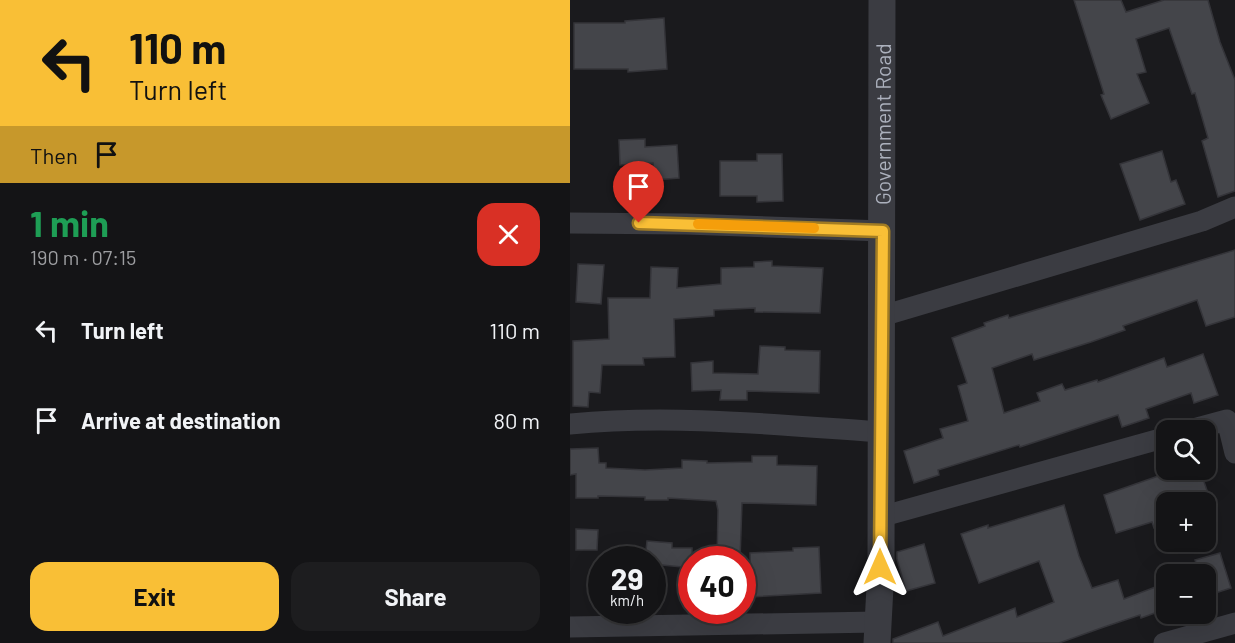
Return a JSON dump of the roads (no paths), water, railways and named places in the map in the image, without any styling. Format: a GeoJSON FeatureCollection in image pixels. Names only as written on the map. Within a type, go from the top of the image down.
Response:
{"type":"FeatureCollection","features":[{"type":"Feature","properties":{"kind":"street","name":"Government Road"},"geometry":{"type":"LineString","coordinates":[[878,632],[883,231],[882,0]]}},
{"type":"Feature","properties":{"kind":"street"},"geometry":{"type":"LineString","coordinates":[[882,316],[1202,221],[1235,207]]}},
{"type":"Feature","properties":{"kind":"street"},"geometry":{"type":"LineString","coordinates":[[570,223],[686,224],[883,231]]}},
{"type":"Feature","properties":{"kind":"street"},"geometry":{"type":"LineString","coordinates":[[1216,423],[1231,419],[1235,453]]}},
{"type":"Feature","properties":{"kind":"street"},"geometry":{"type":"LineString","coordinates":[[570,424],[603,421],[724,422],[881,432]]}},
{"type":"Feature","properties":{"kind":"street"},"geometry":{"type":"LineString","coordinates":[[880,517],[1156,440]]}},
{"type":"Feature","properties":{"kind":"street"},"geometry":{"type":"LineString","coordinates":[[1164,643],[1235,623]]}},
{"type":"Feature","properties":{"kind":"street"},"geometry":{"type":"LineString","coordinates":[[570,627],[661,634],[878,632]]}}]}
